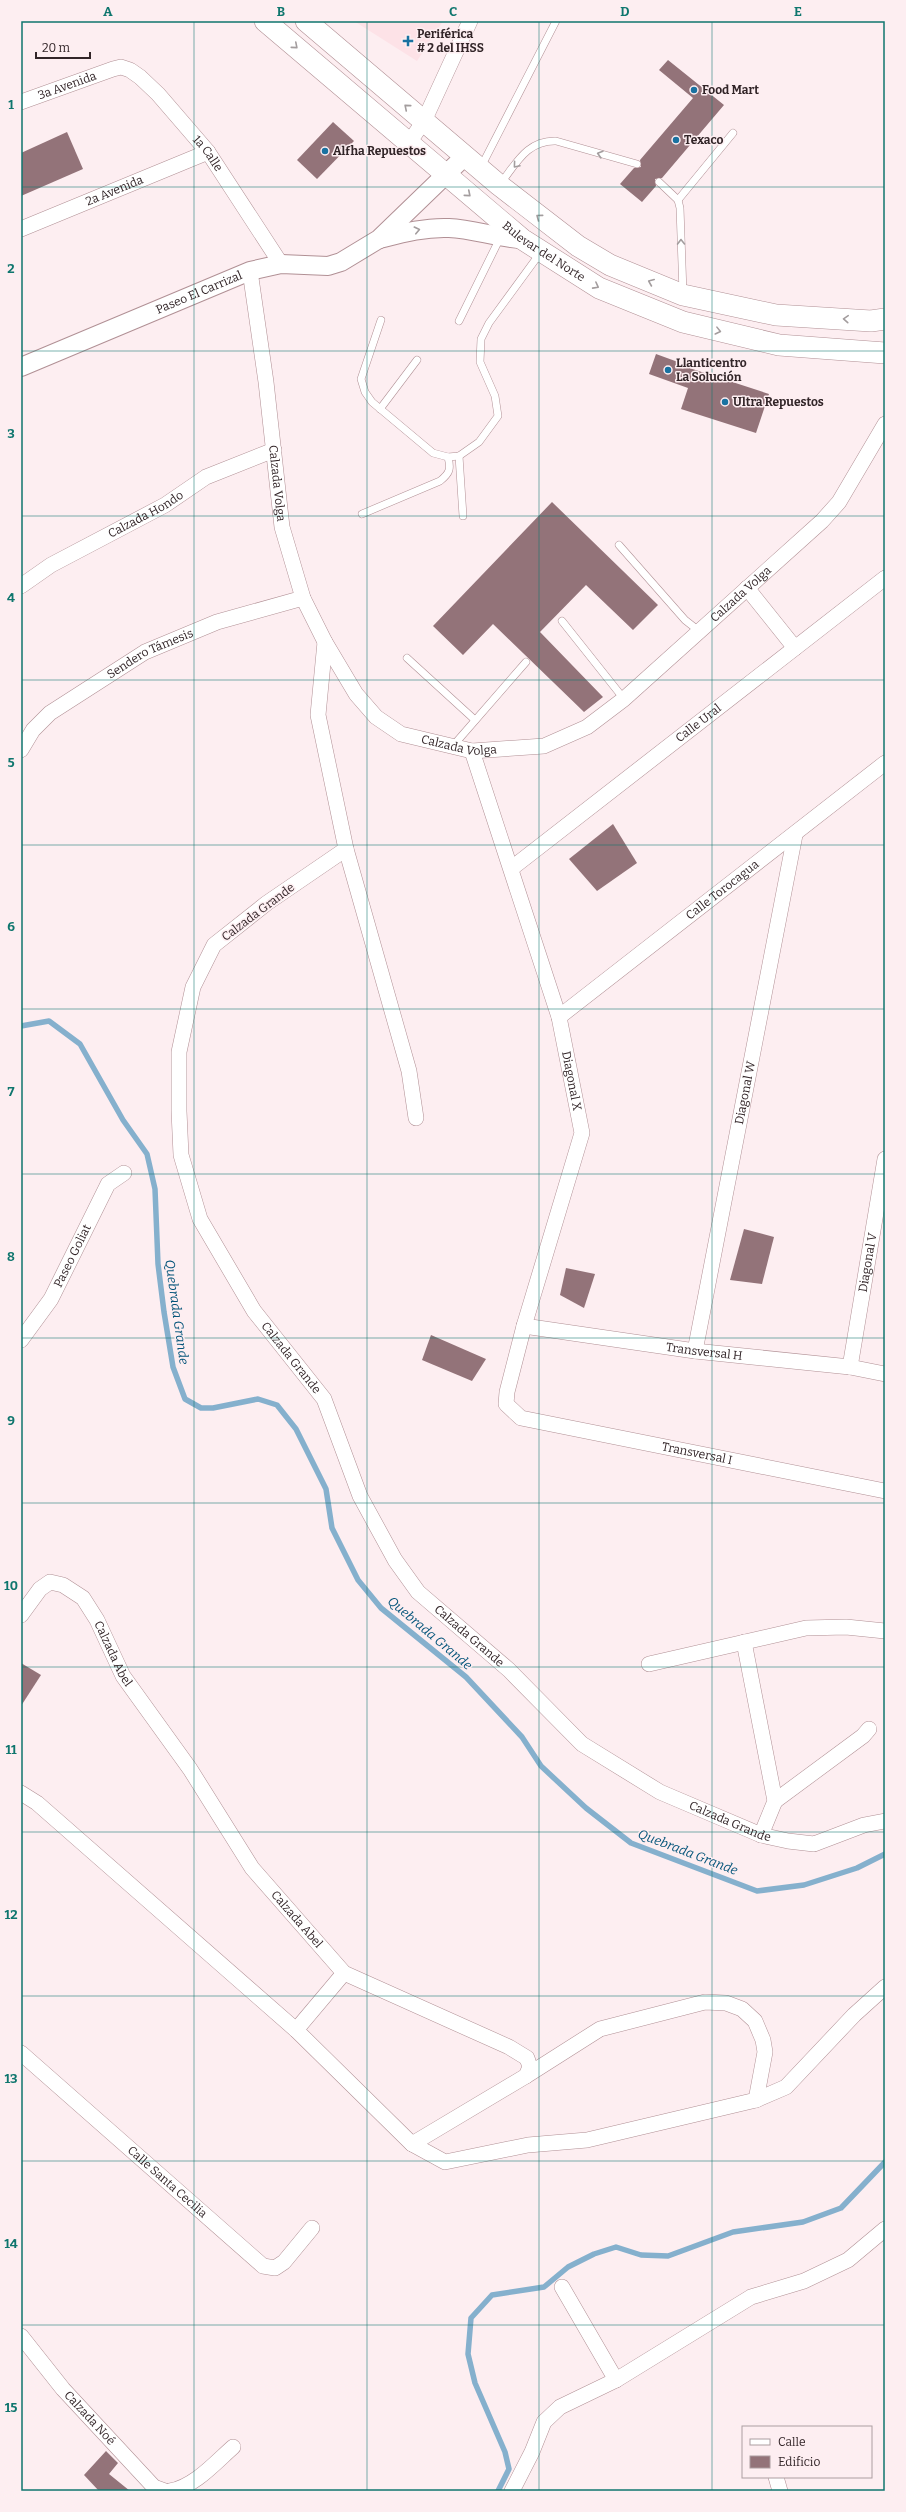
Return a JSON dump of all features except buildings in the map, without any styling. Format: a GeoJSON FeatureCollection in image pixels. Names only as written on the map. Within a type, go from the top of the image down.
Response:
{"type":"FeatureCollection","features":[{"type":"Feature","properties":{"kind":"main road","name":"Bulevar del Norte"},"geometry":{"type":"LineString","coordinates":[[265,21],[408,144],[522,239],[599,288],[683,322],[779,346],[885,353]]}},
{"type":"Feature","properties":{"kind":"main road","name":"Bulevar del Norte"},"geometry":{"type":"LineString","coordinates":[[306,21],[480,170],[578,246],[610,265],[683,295],[776,315],[872,321],[885,319]]}},
{"type":"Feature","properties":{"kind":"street"},"geometry":{"type":"LineString","coordinates":[[408,144],[424,121],[470,21]]}},
{"type":"Feature","properties":{"kind":"street","name":"1a Calle"},"geometry":{"type":"LineString","coordinates":[[113,69],[122,67],[130,70],[140,77],[158,94],[208,152],[281,264]]}},
{"type":"Feature","properties":{"kind":"street","name":"3a Avenida"},"geometry":{"type":"LineString","coordinates":[[21,102],[113,69]]}},
{"type":"Feature","properties":{"kind":"street","name":"2a Avenida"},"geometry":{"type":"LineString","coordinates":[[21,229],[208,152]]}},
{"type":"Feature","properties":{"kind":"street","name":"Paseo El Carrizal"},"geometry":{"type":"LineString","coordinates":[[21,367],[250,271],[281,264],[310,266],[334,265],[379,239],[464,157]]}},
{"type":"Feature","properties":{"kind":"street","name":"Paseo El Carrizal"},"geometry":{"type":"LineString","coordinates":[[379,239],[424,229],[451,228],[500,238],[522,239]]}},
{"type":"Feature","properties":{"kind":"street","name":"Calzada Volga"},"geometry":{"type":"LineString","coordinates":[[250,271],[274,450],[282,527],[302,598],[325,642],[356,694],[376,717],[401,734],[451,747],[472,751],[544,746],[587,727],[624,699],[699,632],[839,502],[885,424]]}},
{"type":"Feature","properties":{"kind":"street","name":"Calzada Hondo"},"geometry":{"type":"LineString","coordinates":[[21,586],[51,565],[165,505],[206,477],[274,450]]}},
{"type":"Feature","properties":{"kind":"street","name":"Calle Ural"},"geometry":{"type":"LineString","coordinates":[[512,868],[885,578]]}},
{"type":"Feature","properties":{"kind":"street"},"geometry":{"type":"LineString","coordinates":[[747,588],[795,648]]}},
{"type":"Feature","properties":{"kind":"street","name":"Sendero Támesis"},"geometry":{"type":"LineString","coordinates":[[21,750],[33,730],[50,713],[139,655],[217,622],[302,598]]}},
{"type":"Feature","properties":{"kind":"street"},"geometry":{"type":"LineString","coordinates":[[325,642],[318,715],[346,849],[409,1071],[416,1118]]}},
{"type":"Feature","properties":{"kind":"street","name":"Diagonal X"},"geometry":{"type":"LineString","coordinates":[[472,751],[512,868],[559,1017],[582,1133],[524,1326],[506,1392],[506,1404],[512,1412]]}},
{"type":"Feature","properties":{"kind":"street","name":"Calle Torocagua"},"geometry":{"type":"LineString","coordinates":[[559,1017],[795,835],[885,763]]}},
{"type":"Feature","properties":{"kind":"street","name":"Diagonal W"},"geometry":{"type":"LineString","coordinates":[[695,1351],[795,835]]}},
{"type":"Feature","properties":{"kind":"street","name":"Calzada Grande"},"geometry":{"type":"LineString","coordinates":[[346,849],[267,903],[214,945],[194,987],[179,1052],[179,1111],[181,1155],[200,1219],[254,1311],[324,1399],[360,1496],[395,1560],[418,1592],[510,1670],[582,1744],[660,1792],[761,1835],[788,1842],[814,1844],[864,1825],[885,1821]]}},
{"type":"Feature","properties":{"kind":"street","name":"Diagonal V"},"geometry":{"type":"LineString","coordinates":[[850,1367],[885,1158]]}},
{"type":"Feature","properties":{"kind":"street","name":"Paseo Goliat"},"geometry":{"type":"LineString","coordinates":[[21,1340],[51,1299],[108,1184],[124,1173]]}},
{"type":"Feature","properties":{"kind":"street","name":"Transversal H"},"geometry":{"type":"LineString","coordinates":[[524,1326],[695,1351],[850,1367],[885,1374]]}},
{"type":"Feature","properties":{"kind":"street","name":"Transversal I"},"geometry":{"type":"LineString","coordinates":[[512,1412],[520,1418],[885,1491]]}},
{"type":"Feature","properties":{"kind":"street","name":"Calzada Abel"},"geometry":{"type":"LineString","coordinates":[[21,1615],[40,1589],[50,1582],[63,1585],[83,1598],[97,1620],[123,1676],[190,1769],[252,1868],[344,1973],[508,2047],[527,2058],[530,2067],[526,2076]]}},
{"type":"Feature","properties":{"kind":"street"},"geometry":{"type":"LineString","coordinates":[[649,1664],[806,1628],[846,1627],[885,1631]]}},
{"type":"Feature","properties":{"kind":"street"},"geometry":{"type":"LineString","coordinates":[[744,1642],[775,1801]]}},
{"type":"Feature","properties":{"kind":"street"},"geometry":{"type":"LineString","coordinates":[[761,1835],[775,1801],[863,1736],[869,1729]]}},
{"type":"Feature","properties":{"kind":"street"},"geometry":{"type":"LineString","coordinates":[[21,1793],[37,1803],[296,2030],[412,2144],[445,2162],[528,2145],[587,2140],[756,2100],[786,2087],[854,2015],[885,1987]]}},
{"type":"Feature","properties":{"kind":"street"},"geometry":{"type":"LineString","coordinates":[[296,2030],[344,1973]]}},
{"type":"Feature","properties":{"kind":"street"},"geometry":{"type":"LineString","coordinates":[[412,2144],[526,2076],[600,2029],[705,2002],[726,2003],[742,2009],[755,2021],[763,2040],[765,2052],[756,2100]]}},
{"type":"Feature","properties":{"kind":"street","name":"Calle Santa Cecilia"},"geometry":{"type":"LineString","coordinates":[[21,2053],[263,2266],[275,2268],[284,2262],[312,2228]]}},
{"type":"Feature","properties":{"kind":"street"},"geometry":{"type":"LineString","coordinates":[[512,2491],[532,2452],[544,2422],[560,2407],[616,2380],[751,2297],[804,2281],[848,2260],[885,2229]]}},
{"type":"Feature","properties":{"kind":"street"},"geometry":{"type":"LineString","coordinates":[[562,2287],[616,2380]]}},
{"type":"Feature","properties":{"kind":"street","name":"Calzada Noé"},"geometry":{"type":"LineString","coordinates":[[21,2336],[63,2389],[148,2481],[154,2487],[165,2491]]}},
{"type":"Feature","properties":{"kind":"street"},"geometry":{"type":"LineString","coordinates":[[170,2491],[180,2489],[204,2473],[233,2447]]}},
{"type":"Feature","properties":{"kind":"street"},"geometry":{"type":"LineString","coordinates":[[776,2478],[780,2491]]}},
{"type":"Feature","properties":{"kind":"lane"},"geometry":{"type":"LineString","coordinates":[[480,170],[556,21]]}},
{"type":"Feature","properties":{"kind":"lane"},"geometry":{"type":"LineString","coordinates":[[678,200],[733,133]]}},
{"type":"Feature","properties":{"kind":"lane"},"geometry":{"type":"LineString","coordinates":[[499,185],[532,145],[545,141],[556,141],[637,164]]}},
{"type":"Feature","properties":{"kind":"lane"},"geometry":{"type":"LineString","coordinates":[[659,182],[678,200],[680,208],[683,295]]}},
{"type":"Feature","properties":{"kind":"lane"},"geometry":{"type":"LineString","coordinates":[[459,321],[500,238]]}},
{"type":"Feature","properties":{"kind":"lane"},"geometry":{"type":"LineString","coordinates":[[381,320],[361,379],[365,392],[380,409],[433,453],[448,457],[459,456],[479,442],[498,416],[495,396],[480,362],[481,339],[490,323],[541,252]]}},
{"type":"Feature","properties":{"kind":"lane"},"geometry":{"type":"LineString","coordinates":[[380,409],[418,360]]}},
{"type":"Feature","properties":{"kind":"lane"},"geometry":{"type":"LineString","coordinates":[[459,456],[463,516]]}},
{"type":"Feature","properties":{"kind":"lane"},"geometry":{"type":"LineString","coordinates":[[362,514],[440,481],[449,473],[450,468],[448,457]]}},
{"type":"Feature","properties":{"kind":"lane"},"geometry":{"type":"LineString","coordinates":[[619,545],[685,620],[699,632]]}},
{"type":"Feature","properties":{"kind":"lane"},"geometry":{"type":"LineString","coordinates":[[562,621],[624,699]]}},
{"type":"Feature","properties":{"kind":"lane"},"geometry":{"type":"LineString","coordinates":[[407,658],[475,720]]}},
{"type":"Feature","properties":{"kind":"lane"},"geometry":{"type":"LineString","coordinates":[[451,747],[526,662]]}},
{"type":"Feature","properties":{"kind":"shaded area","name":"Periférica # 2 del IHSS"},"geometry":{"type":"Polygon","coordinates":[[[354,21],[443,21],[417,61],[354,21]]]}},
{"type":"Feature","properties":{"kind":"waterway","name":"Quebrada Grande"},"geometry":{"type":"LineString","coordinates":[[21,1026],[49,1021],[80,1044],[123,1120],[147,1154],[155,1189],[158,1264],[164,1312],[173,1367],[185,1399],[201,1408],[213,1408],[258,1399],[277,1405],[296,1429],[326,1489],[332,1528],[358,1580],[381,1608],[466,1677],[522,1737],[541,1766],[586,1808],[631,1843],[757,1891],[804,1885],[857,1868],[885,1854]]}},
{"type":"Feature","properties":{"kind":"waterway"},"geometry":{"type":"LineString","coordinates":[[498,2491],[509,2469],[505,2452],[475,2383],[468,2354],[471,2318],[492,2295],[544,2287],[568,2267],[594,2254],[616,2247],[641,2255],[668,2256],[733,2232],[803,2222],[841,2208],[885,2162]]}},
{"type":"Feature","properties":{"kind":"place","name":"Periférica # 2 del IHSS"},"geometry":{"type":"Point","coordinates":[408,41]}},
{"type":"Feature","properties":{"kind":"place","name":"Food Mart"},"geometry":{"type":"Point","coordinates":[694,90]}},
{"type":"Feature","properties":{"kind":"place","name":"Texaco"},"geometry":{"type":"Point","coordinates":[676,140]}},
{"type":"Feature","properties":{"kind":"place","name":"Alfha Repuestos"},"geometry":{"type":"Point","coordinates":[325,151]}},
{"type":"Feature","properties":{"kind":"place","name":"Llanticentro La Solución"},"geometry":{"type":"Point","coordinates":[668,370]}},
{"type":"Feature","properties":{"kind":"place","name":"Ultra Repuestos"},"geometry":{"type":"Point","coordinates":[725,402]}}]}
